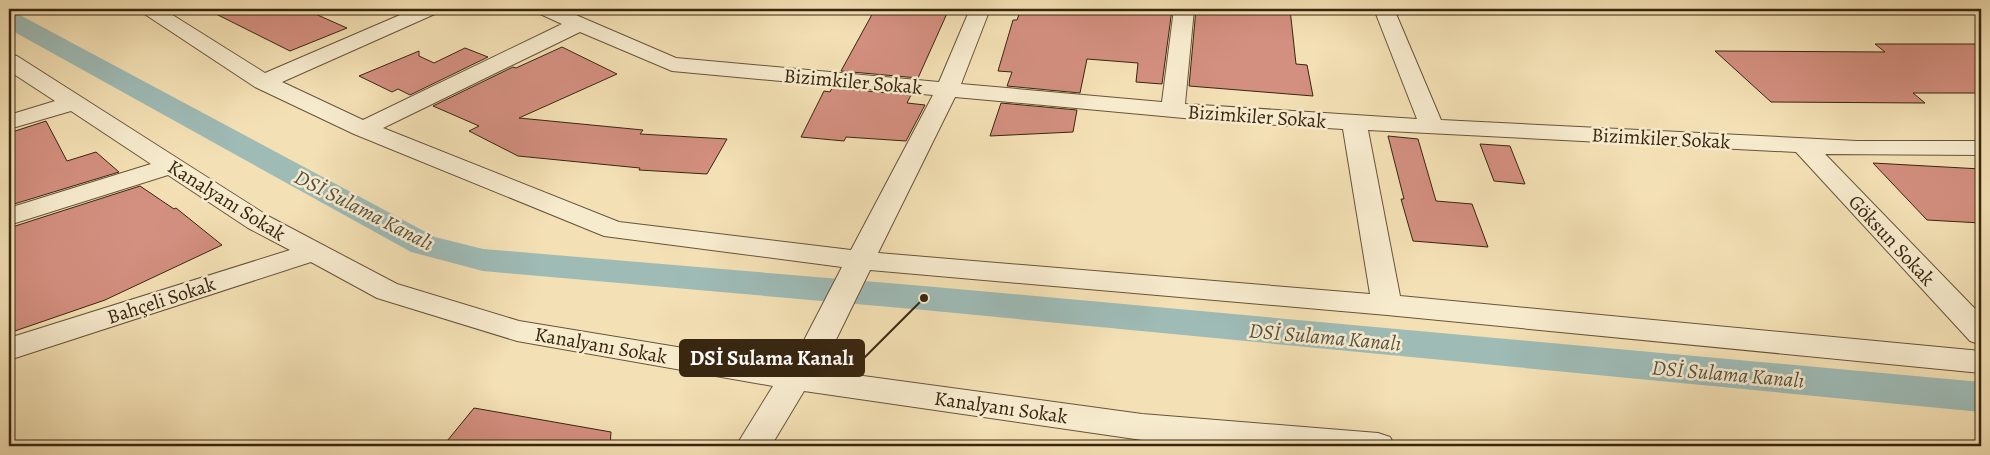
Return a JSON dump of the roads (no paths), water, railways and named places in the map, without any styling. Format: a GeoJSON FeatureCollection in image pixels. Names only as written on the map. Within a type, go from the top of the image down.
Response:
{"type":"FeatureCollection","features":[{"type":"Feature","properties":{"kind":"street"},"geometry":{"type":"LineString","coordinates":[[150,9],[262,82],[363,129],[614,230],[856,270],[1386,305],[1981,362]]}},
{"type":"Feature","properties":{"kind":"street"},"geometry":{"type":"LineString","coordinates":[[262,82],[430,9]]}},
{"type":"Feature","properties":{"kind":"street","name":"Bizimkiler Sokak"},"geometry":{"type":"LineString","coordinates":[[545,9],[672,64],[1173,110],[1354,122],[1857,148],[1981,148]]}},
{"type":"Feature","properties":{"kind":"street"},"geometry":{"type":"LineString","coordinates":[[754,446],[804,367],[856,270],[947,90],[980,9]]}},
{"type":"Feature","properties":{"kind":"street"},"geometry":{"type":"LineString","coordinates":[[1173,110],[1184,9]]}},
{"type":"Feature","properties":{"kind":"street"},"geometry":{"type":"LineString","coordinates":[[1384,9],[1432,127]]}},
{"type":"Feature","properties":{"kind":"street"},"geometry":{"type":"LineString","coordinates":[[363,129],[579,24]]}},
{"type":"Feature","properties":{"kind":"street","name":"Kanalyanı Sokak"},"geometry":{"type":"LineString","coordinates":[[9,61],[258,222],[387,291],[516,331],[804,367],[1142,427],[1378,446]]}},
{"type":"Feature","properties":{"kind":"street"},"geometry":{"type":"LineString","coordinates":[[9,122],[75,103]]}},
{"type":"Feature","properties":{"kind":"street"},"geometry":{"type":"LineString","coordinates":[[1354,122],[1386,305]]}},
{"type":"Feature","properties":{"kind":"street","name":"Göksun Sokak"},"geometry":{"type":"LineString","coordinates":[[1803,145],[1981,334]]}},
{"type":"Feature","properties":{"kind":"street"},"geometry":{"type":"LineString","coordinates":[[9,217],[172,166]]}},
{"type":"Feature","properties":{"kind":"street","name":"Bahçeli Sokak"},"geometry":{"type":"LineString","coordinates":[[9,349],[314,252]]}},
{"type":"Feature","properties":{"kind":"waterway","name":"DSİ Sulama Kanalı"},"geometry":{"type":"LineString","coordinates":[[9,19],[423,245],[483,260],[924,298],[1981,397]]}},
{"type":"Feature","properties":{"kind":"place","name":"DSİ Sulama Kanalı"},"geometry":{"type":"Point","coordinates":[924,298]}}]}
